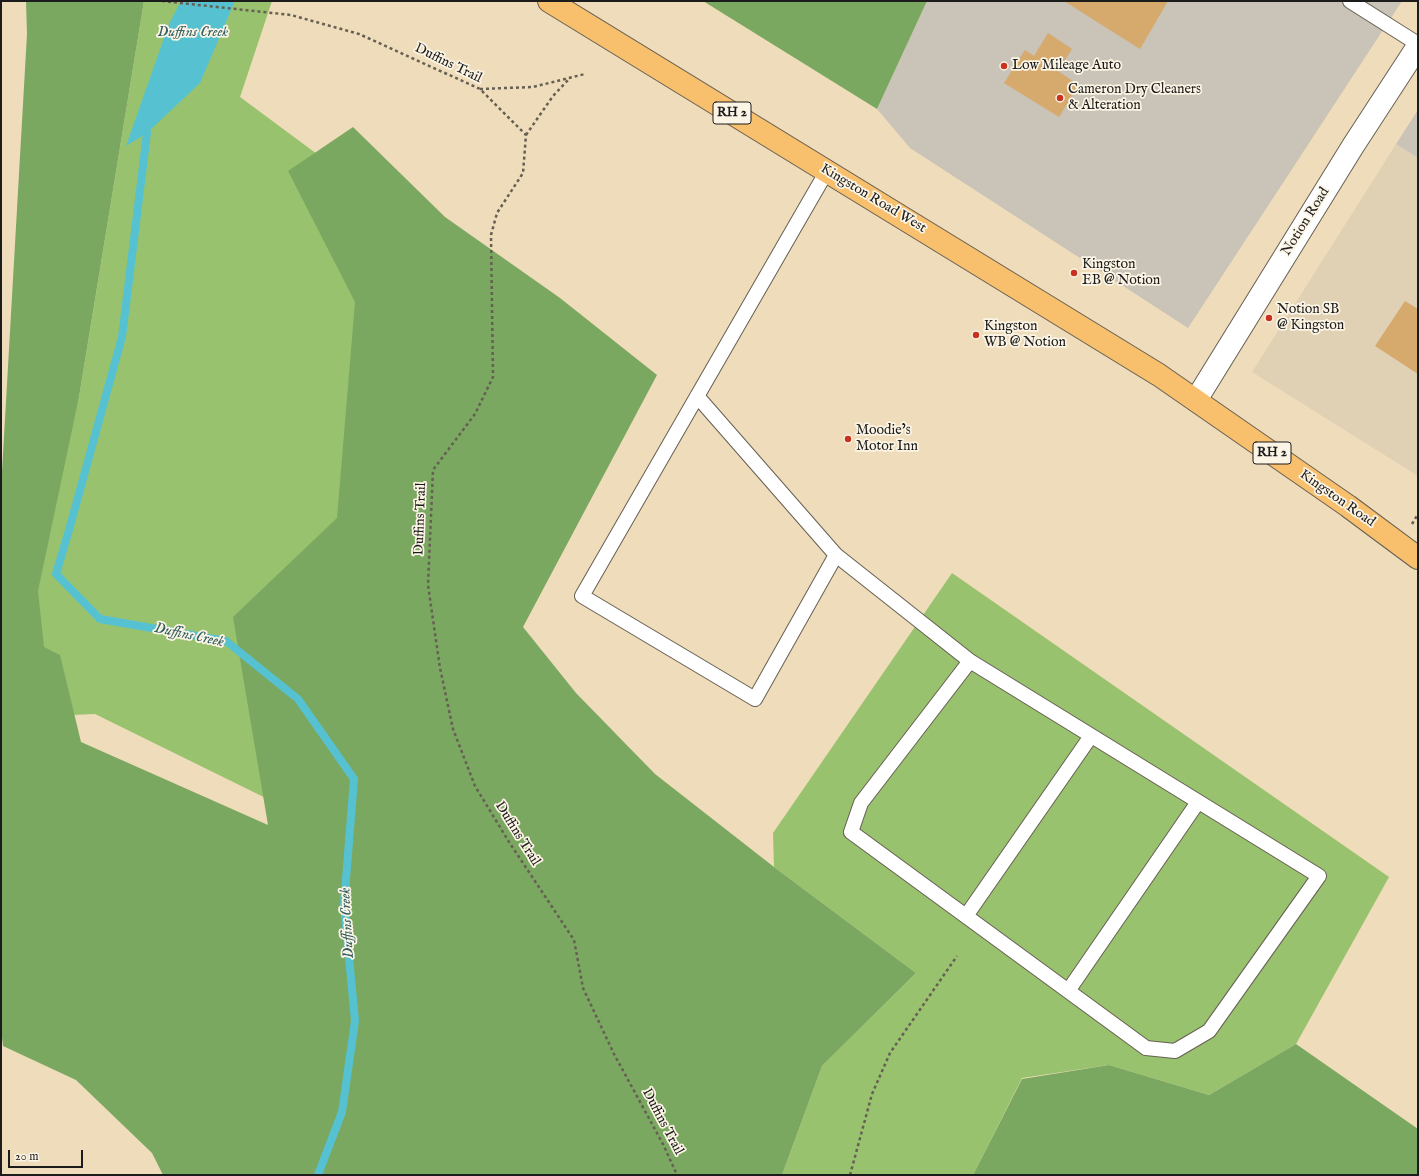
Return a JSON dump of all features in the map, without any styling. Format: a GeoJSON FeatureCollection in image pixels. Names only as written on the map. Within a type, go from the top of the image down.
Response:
{"type":"FeatureCollection","features":[{"type":"Feature","properties":{"kind":"main road","name":"Kingston Road West"},"geometry":{"type":"LineString","coordinates":[[549,1],[1153,370],[1196,400]]}},
{"type":"Feature","properties":{"kind":"main road","name":"Kingston Road"},"geometry":{"type":"LineString","coordinates":[[1196,400],[1348,506],[1418,558]]}},
{"type":"Feature","properties":{"kind":"street","name":"Notion Road"},"geometry":{"type":"LineString","coordinates":[[1196,400],[1353,146],[1418,45]]}},
{"type":"Feature","properties":{"kind":"lane"},"geometry":{"type":"LineString","coordinates":[[1350,1],[1418,45]]}},
{"type":"Feature","properties":{"kind":"lane"},"geometry":{"type":"LineString","coordinates":[[827,171],[582,596],[755,699],[836,555]]}},
{"type":"Feature","properties":{"kind":"lane"},"geometry":{"type":"LineString","coordinates":[[698,396],[836,555],[970,661],[1318,876],[1209,1031],[1175,1051],[1146,1048],[851,832],[861,803],[970,661]]}},
{"type":"Feature","properties":{"kind":"lane"},"geometry":{"type":"LineString","coordinates":[[966,916],[1091,736]]}},
{"type":"Feature","properties":{"kind":"lane"},"geometry":{"type":"LineString","coordinates":[[1068,991],[1198,802]]}},
{"type":"Feature","properties":{"kind":"path","name":"Duffins Trail"},"geometry":{"type":"LineString","coordinates":[[162,1],[291,15],[359,34],[480,89],[526,135],[523,173],[497,213],[491,235],[493,377],[475,414],[433,470],[428,586],[440,668],[453,729],[475,786],[509,842],[574,940],[582,988],[614,1054],[664,1146],[677,1175]]}},
{"type":"Feature","properties":{"kind":"path"},"geometry":{"type":"LineString","coordinates":[[480,89],[533,87],[586,74]]}},
{"type":"Feature","properties":{"kind":"path"},"geometry":{"type":"LineString","coordinates":[[526,135],[553,96],[569,79]]}},
{"type":"Feature","properties":{"kind":"path"},"geometry":{"type":"LineString","coordinates":[[850,1175],[872,1094],[890,1053],[957,956]]}},
{"type":"Feature","properties":{"kind":"shaded area"},"geometry":{"type":"Polygon","coordinates":[[[927,1],[1402,1],[1188,328],[910,148],[877,109],[927,1]]]}},
{"type":"Feature","properties":{"kind":"shaded area"},"geometry":{"type":"Polygon","coordinates":[[[1418,110],[1418,158],[1396,144],[1418,110]]]}},
{"type":"Feature","properties":{"kind":"shaded area"},"geometry":{"type":"Polygon","coordinates":[[[1396,144],[1418,158],[1418,476],[1252,372],[1396,144]]]}},
{"type":"Feature","properties":{"kind":"green space"},"geometry":{"type":"Polygon","coordinates":[[[26,1],[144,1],[79,397],[38,591],[44,647],[60,655],[81,742],[268,825],[233,617],[337,518],[355,302],[288,171],[353,127],[445,217],[560,298],[657,375],[523,627],[576,693],[655,774],[774,867],[916,973],[822,1066],[782,1175],[163,1175],[152,1153],[76,1080],[3,1046],[1,1029],[1,489],[27,34],[26,1]]]}},
{"type":"Feature","properties":{"kind":"green space"},"geometry":{"type":"Polygon","coordinates":[[[144,1],[272,1],[240,97],[371,194],[426,877],[95,714],[4,718],[1,976],[1,563],[3,716],[79,397],[144,1]]]}},
{"type":"Feature","properties":{"kind":"green space"},"geometry":{"type":"Polygon","coordinates":[[[703,1],[927,1],[877,109],[703,1]]]}},
{"type":"Feature","properties":{"kind":"green space"},"geometry":{"type":"Polygon","coordinates":[[[952,573],[1389,877],[1296,1044],[1209,1095],[1109,1065],[1022,1078],[973,1175],[782,1175],[822,1066],[916,973],[774,867],[773,833],[952,573]]]}},
{"type":"Feature","properties":{"kind":"green space"},"geometry":{"type":"Polygon","coordinates":[[[1296,1044],[1418,1129],[1418,1175],[973,1175],[1022,1079],[1109,1065],[1209,1095],[1296,1044]]]}},
{"type":"Feature","properties":{"kind":"water","name":"Duffins Creek"},"geometry":{"type":"Polygon","coordinates":[[[181,1],[235,1],[200,83],[147,133],[126,146],[169,24],[181,1]]]}},
{"type":"Feature","properties":{"kind":"building"},"geometry":{"type":"Polygon","coordinates":[[[1064,1],[1168,1],[1140,49],[1064,1]]]}},
{"type":"Feature","properties":{"kind":"building"},"geometry":{"type":"Polygon","coordinates":[[[1048,33],[1072,49],[1058,71],[1079,85],[1059,117],[1004,83],[1025,50],[1034,56],[1048,33]]]}},
{"type":"Feature","properties":{"kind":"building"},"geometry":{"type":"Polygon","coordinates":[[[1405,301],[1418,309],[1418,374],[1375,346],[1405,301]]]}},
{"type":"Feature","properties":{"kind":"waterway","name":"Duffins Creek"},"geometry":{"type":"LineString","coordinates":[[147,133],[122,337],[56,574],[100,619],[226,641],[298,699],[354,779],[344,904],[355,1021],[342,1112],[318,1175]]}},
{"type":"Feature","properties":{"kind":"place","name":"Low Mileage Auto"},"geometry":{"type":"Point","coordinates":[1004,66]}},
{"type":"Feature","properties":{"kind":"place","name":"Cameron Dry Cleaners & Alteration"},"geometry":{"type":"Point","coordinates":[1060,98]}},
{"type":"Feature","properties":{"kind":"place","name":"Kingston EB @ Notion"},"geometry":{"type":"Point","coordinates":[1074,273]}},
{"type":"Feature","properties":{"kind":"place","name":"Notion SB @ Kingston"},"geometry":{"type":"Point","coordinates":[1269,318]}},
{"type":"Feature","properties":{"kind":"place","name":"Kingston WB @ Notion"},"geometry":{"type":"Point","coordinates":[976,335]}},
{"type":"Feature","properties":{"kind":"place","name":"Moodie’s Motor Inn"},"geometry":{"type":"Point","coordinates":[848,439]}}]}
